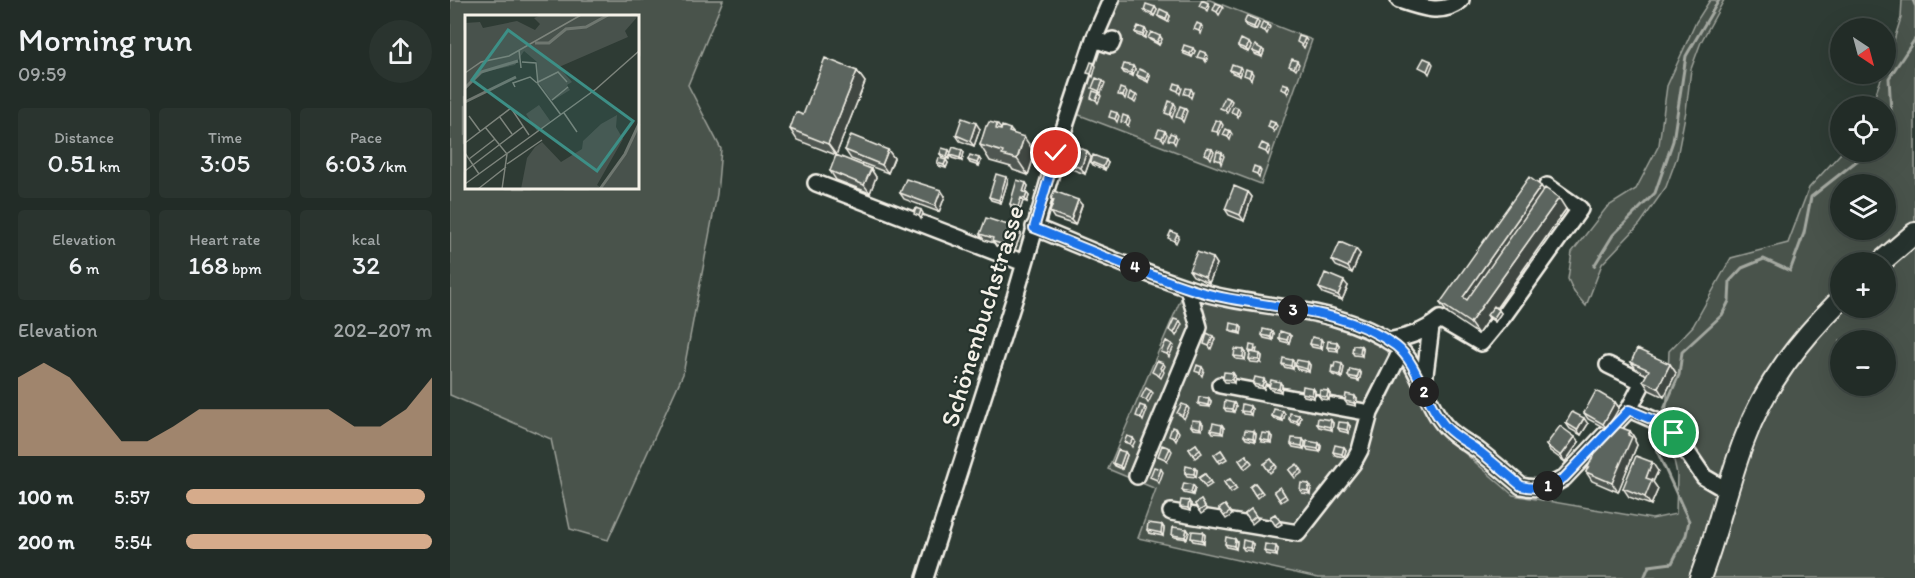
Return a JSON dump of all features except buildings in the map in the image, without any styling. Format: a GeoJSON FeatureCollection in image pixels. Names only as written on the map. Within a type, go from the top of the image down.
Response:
{"type":"FeatureCollection","features":[{"type":"Feature","properties":{"kind":"main road"},"geometry":{"type":"LineString","coordinates":[[1893,252],[1915,233]]}},
{"type":"Feature","properties":{"kind":"main road"},"geometry":{"type":"LineString","coordinates":[[1700,578],[1711,550],[1745,438],[1766,391],[1792,352],[1830,311]]}},
{"type":"Feature","properties":{"kind":"street","name":"Schönenbuchstrasse"},"geometry":{"type":"LineString","coordinates":[[925,578],[1015,297],[1034,228],[1094,39],[1111,0]]}},
{"type":"Feature","properties":{"kind":"street"},"geometry":{"type":"LineString","coordinates":[[1398,0],[1418,7],[1442,10],[1461,0]]}},
{"type":"Feature","properties":{"kind":"street"},"geometry":{"type":"LineString","coordinates":[[1094,39],[1111,45],[1113,40]]}},
{"type":"Feature","properties":{"kind":"street"},"geometry":{"type":"LineString","coordinates":[[816,183],[1024,263]]}},
{"type":"Feature","properties":{"kind":"street"},"geometry":{"type":"LineString","coordinates":[[1171,512],[1298,533],[1353,463],[1360,450],[1370,413],[1395,346],[1409,336],[1431,327],[1440,319],[1482,344],[1505,314],[1580,209],[1547,186]]}},
{"type":"Feature","properties":{"kind":"street"},"geometry":{"type":"LineString","coordinates":[[1034,228],[1190,289],[1226,299],[1328,315],[1355,324],[1395,346],[1409,360],[1434,410],[1447,428],[1521,486],[1535,489],[1552,485],[1564,478],[1629,410],[1643,382],[1608,365]]}},
{"type":"Feature","properties":{"kind":"street"},"geometry":{"type":"LineString","coordinates":[[1137,476],[1199,327],[1190,289]]}},
{"type":"Feature","properties":{"kind":"street"},"geometry":{"type":"LineString","coordinates":[[1423,390],[1431,327]]}},
{"type":"Feature","properties":{"kind":"street"},"geometry":{"type":"LineString","coordinates":[[1220,385],[1370,413]]}},
{"type":"Feature","properties":{"kind":"street"},"geometry":{"type":"LineString","coordinates":[[1629,410],[1674,433],[1704,477],[1728,491]]}},
{"type":"Feature","properties":{"kind":"shaded area"},"geometry":{"type":"Polygon","coordinates":[[[450,0],[723,0],[688,85],[721,149],[717,194],[683,374],[608,540],[570,529],[551,439],[450,395],[450,0]]]}},
{"type":"Feature","properties":{"kind":"shaded area"},"geometry":{"type":"Polygon","coordinates":[[[1113,0],[1210,0],[1312,40],[1261,184],[1074,113],[1113,0]]]}},
{"type":"Feature","properties":{"kind":"shaded area"},"geometry":{"type":"Polygon","coordinates":[[[1710,0],[1724,0],[1701,42],[1691,69],[1677,157],[1666,187],[1640,224],[1602,264],[1586,306],[1574,292],[1568,279],[1572,252],[1607,207],[1636,189],[1659,145],[1667,86],[1696,22],[1710,0]]]}},
{"type":"Feature","properties":{"kind":"shaded area"},"geometry":{"type":"Polygon","coordinates":[[[1902,0],[1915,0],[1915,578],[1318,578],[1138,538],[1156,489],[1108,469],[1186,287],[1341,321],[1399,350],[1437,429],[1513,495],[1652,519],[1676,514],[1677,474],[1666,423],[1669,351],[1693,326],[1731,258],[1788,243],[1809,188],[1833,162],[1896,162],[1896,96],[1875,96],[1879,84],[1896,84],[1896,34],[1901,18],[1902,0]]]}},
{"type":"Feature","properties":{"kind":"waterway"},"geometry":{"type":"LineString","coordinates":[[1594,266],[1613,235],[1655,193],[1673,141],[1686,56],[1719,0]]}},
{"type":"Feature","properties":{"kind":"waterway"},"geometry":{"type":"LineString","coordinates":[[1913,0],[1915,5]]}},
{"type":"Feature","properties":{"kind":"waterway"},"geometry":{"type":"LineString","coordinates":[[1890,96],[1889,78],[1915,39]]}},
{"type":"Feature","properties":{"kind":"waterway"},"geometry":{"type":"LineString","coordinates":[[1660,418],[1679,375],[1682,352],[1722,315],[1729,301],[1730,281],[1742,268],[1764,259],[1790,271],[1804,233],[1811,197],[1855,162]]}},
{"type":"Feature","properties":{"kind":"waterway"},"geometry":{"type":"LineString","coordinates":[[1644,578],[1649,566],[1672,563],[1686,535],[1689,521],[1657,451],[1658,428]]}},
{"type":"Feature","properties":{"kind":"route"},"geometry":{"type":"LineString","coordinates":[[1056,153],[1034,228],[1190,289],[1226,299],[1328,315],[1355,324],[1384,338],[1395,345],[1409,360],[1434,410],[1447,428],[1521,486],[1535,489],[1552,485],[1564,478],[1629,410],[1663,424],[1674,433]]}}]}
